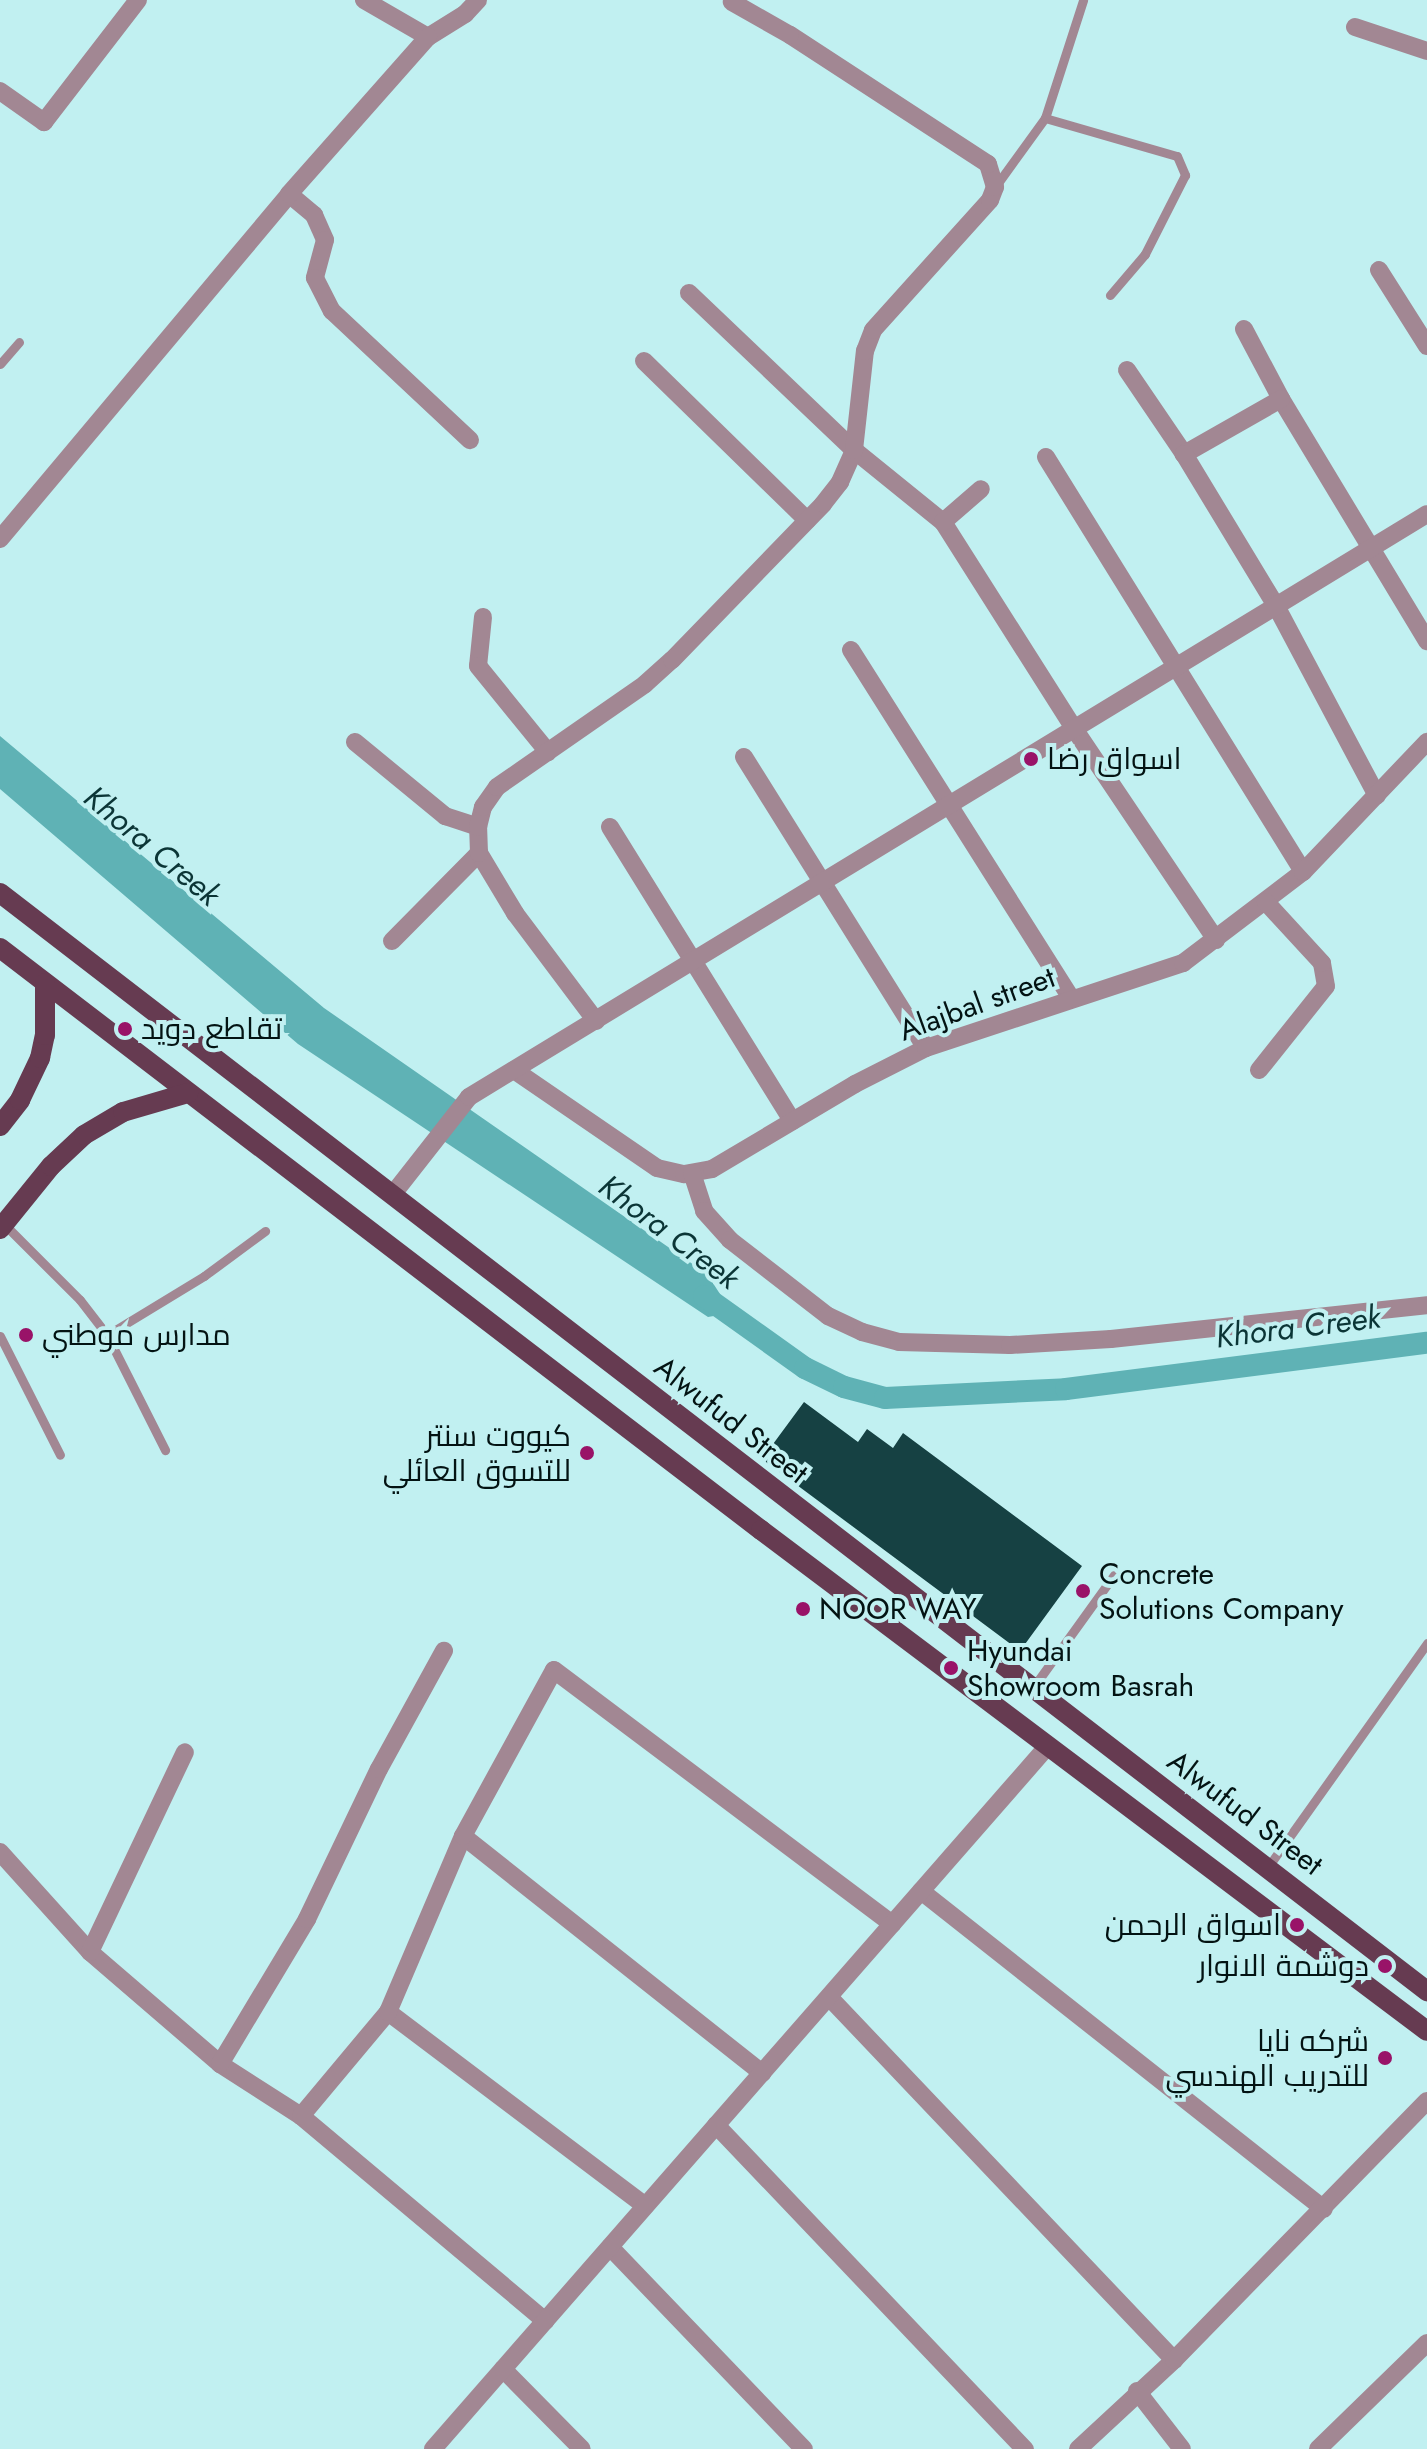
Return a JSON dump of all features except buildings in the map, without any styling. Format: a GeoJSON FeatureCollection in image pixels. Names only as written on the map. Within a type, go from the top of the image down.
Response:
{"type":"FeatureCollection","features":[{"type":"Feature","properties":{"kind":"main road","name":"Alwufud Street"},"geometry":{"type":"LineString","coordinates":[[0,893],[1427,1991]]}},
{"type":"Feature","properties":{"kind":"main road"},"geometry":{"type":"LineString","coordinates":[[0,948],[1047,1747],[1427,2031]]}},
{"type":"Feature","properties":{"kind":"main road"},"geometry":{"type":"LineString","coordinates":[[0,1126],[20,1100],[40,1058],[45,1035],[45,983]]}},
{"type":"Feature","properties":{"kind":"main road"},"geometry":{"type":"LineString","coordinates":[[2,1226],[51,1166],[84,1135],[123,1112],[188,1093]]}},
{"type":"Feature","properties":{"kind":"street"},"geometry":{"type":"LineString","coordinates":[[0,91],[44,122],[138,0]]}},
{"type":"Feature","properties":{"kind":"street"},"geometry":{"type":"LineString","coordinates":[[0,539],[289,194],[428,37],[465,14],[478,0]]}},
{"type":"Feature","properties":{"kind":"street"},"geometry":{"type":"LineString","coordinates":[[373,2],[428,37]]}},
{"type":"Feature","properties":{"kind":"street"},"geometry":{"type":"LineString","coordinates":[[596,1021],[515,913],[479,853],[478,827],[483,807],[497,787],[645,684],[672,660],[840,482],[854,450],[865,351],[873,330],[990,200],[995,187],[988,164],[790,35],[732,2]]}},
{"type":"Feature","properties":{"kind":"street"},"geometry":{"type":"LineString","coordinates":[[1355,27],[1427,51]]}},
{"type":"Feature","properties":{"kind":"street"},"geometry":{"type":"LineString","coordinates":[[289,194],[314,215],[325,240],[315,278],[332,311],[470,440]]}},
{"type":"Feature","properties":{"kind":"street"},"geometry":{"type":"LineString","coordinates":[[1379,270],[1427,346]]}},
{"type":"Feature","properties":{"kind":"street"},"geometry":{"type":"LineString","coordinates":[[689,293],[854,450],[943,522],[1075,730],[1216,940]]}},
{"type":"Feature","properties":{"kind":"street"},"geometry":{"type":"LineString","coordinates":[[1244,329],[1281,399],[1427,641]]}},
{"type":"Feature","properties":{"kind":"street"},"geometry":{"type":"LineString","coordinates":[[644,361],[807,520]]}},
{"type":"Feature","properties":{"kind":"street"},"geometry":{"type":"LineString","coordinates":[[1127,370],[1184,454],[1275,604],[1377,796]]}},
{"type":"Feature","properties":{"kind":"street"},"geometry":{"type":"LineString","coordinates":[[1184,454],[1281,399]]}},
{"type":"Feature","properties":{"kind":"street"},"geometry":{"type":"LineString","coordinates":[[1046,457],[1303,872]]}},
{"type":"Feature","properties":{"kind":"street"},"geometry":{"type":"LineString","coordinates":[[943,522],[981,489]]}},
{"type":"Feature","properties":{"kind":"street"},"geometry":{"type":"LineString","coordinates":[[393,1194],[469,1097],[1427,514]]}},
{"type":"Feature","properties":{"kind":"street"},"geometry":{"type":"LineString","coordinates":[[483,617],[478,666],[548,752]]}},
{"type":"Feature","properties":{"kind":"street"},"geometry":{"type":"LineString","coordinates":[[851,650],[951,803],[1072,999]]}},
{"type":"Feature","properties":{"kind":"street"},"geometry":{"type":"LineString","coordinates":[[355,742],[445,816],[478,827]]}},
{"type":"Feature","properties":{"kind":"street","name":"Alajbal street"},"geometry":{"type":"LineString","coordinates":[[692,1173],[724,1162],[926,1048],[1072,999],[1148,978],[1183,963],[1303,872],[1427,742]]}},
{"type":"Feature","properties":{"kind":"street"},"geometry":{"type":"LineString","coordinates":[[744,757],[926,1048]]}},
{"type":"Feature","properties":{"kind":"street"},"geometry":{"type":"LineString","coordinates":[[610,827],[792,1121]]}},
{"type":"Feature","properties":{"kind":"street"},"geometry":{"type":"LineString","coordinates":[[392,941],[479,853]]}},
{"type":"Feature","properties":{"kind":"street"},"geometry":{"type":"LineString","coordinates":[[1259,1070],[1326,986],[1322,963],[1266,902]]}},
{"type":"Feature","properties":{"kind":"street"},"geometry":{"type":"LineString","coordinates":[[514,1070],[644,1161],[670,1172],[692,1173],[704,1211],[730,1240],[828,1316],[862,1332],[899,1342],[1010,1345],[1111,1339],[1427,1305]]}},
{"type":"Feature","properties":{"kind":"street"},"geometry":{"type":"LineString","coordinates":[[220,2064],[307,1919],[379,1769],[444,1651]]}},
{"type":"Feature","properties":{"kind":"street"},"geometry":{"type":"LineString","coordinates":[[301,2116],[388,2012],[463,1836],[554,1670],[892,1924]]}},
{"type":"Feature","properties":{"kind":"street"},"geometry":{"type":"LineString","coordinates":[[433,2449],[1047,1747]]}},
{"type":"Feature","properties":{"kind":"street"},"geometry":{"type":"LineString","coordinates":[[90,1952],[185,1752]]}},
{"type":"Feature","properties":{"kind":"street"},"geometry":{"type":"LineString","coordinates":[[463,1836],[762,2073]]}},
{"type":"Feature","properties":{"kind":"street"},"geometry":{"type":"LineString","coordinates":[[0,1852],[90,1952],[220,2064],[301,2116],[545,2321]]}},
{"type":"Feature","properties":{"kind":"street"},"geometry":{"type":"LineString","coordinates":[[921,1891],[1324,2209]]}},
{"type":"Feature","properties":{"kind":"street"},"geometry":{"type":"LineString","coordinates":[[829,1997],[1174,2360]]}},
{"type":"Feature","properties":{"kind":"street"},"geometry":{"type":"LineString","coordinates":[[388,2012],[645,2206]]}},
{"type":"Feature","properties":{"kind":"street"},"geometry":{"type":"LineString","coordinates":[[1078,2449],[1137,2391],[1174,2360],[1427,2101]]}},
{"type":"Feature","properties":{"kind":"street"},"geometry":{"type":"LineString","coordinates":[[716,2125],[1025,2449]]}},
{"type":"Feature","properties":{"kind":"street"},"geometry":{"type":"LineString","coordinates":[[610,2247],[804,2449]]}},
{"type":"Feature","properties":{"kind":"street"},"geometry":{"type":"LineString","coordinates":[[1318,2449],[1427,2343]]}},
{"type":"Feature","properties":{"kind":"street"},"geometry":{"type":"LineString","coordinates":[[503,2369],[582,2449]]}},
{"type":"Feature","properties":{"kind":"street"},"geometry":{"type":"LineString","coordinates":[[1137,2391],[1182,2449]]}},
{"type":"Feature","properties":{"kind":"lane"},"geometry":{"type":"LineString","coordinates":[[995,187],[1045,118],[1083,0]]}},
{"type":"Feature","properties":{"kind":"lane"},"geometry":{"type":"LineString","coordinates":[[1045,118],[1177,156],[1185,175],[1145,254],[1110,295]]}},
{"type":"Feature","properties":{"kind":"lane"},"geometry":{"type":"LineString","coordinates":[[0,364],[19,342]]}},
{"type":"Feature","properties":{"kind":"lane"},"geometry":{"type":"LineString","coordinates":[[2,1226],[80,1300],[107,1335],[165,1450]]}},
{"type":"Feature","properties":{"kind":"lane"},"geometry":{"type":"LineString","coordinates":[[107,1335],[193,1283],[265,1231]]}},
{"type":"Feature","properties":{"kind":"lane"},"geometry":{"type":"LineString","coordinates":[[0,1336],[60,1455]]}},
{"type":"Feature","properties":{"kind":"lane"},"geometry":{"type":"LineString","coordinates":[[1032,1689],[1114,1575]]}},
{"type":"Feature","properties":{"kind":"lane"},"geometry":{"type":"LineString","coordinates":[[1268,1867],[1427,1643]]}},
{"type":"Feature","properties":{"kind":"water","name":"Khora Creek"},"geometry":{"type":"Polygon","coordinates":[[[0,736],[324,1008],[707,1274],[720,1294],[725,1314],[708,1317],[298,1044],[0,789],[0,736]]]}},
{"type":"Feature","properties":{"kind":"waterway","name":"Khora Creek"},"geometry":{"type":"LineString","coordinates":[[704,1296],[805,1368],[844,1387],[885,1398],[1066,1389],[1427,1343]]}},
{"type":"Feature","properties":{"kind":"place","name":"اسواق رضا"},"geometry":{"type":"Point","coordinates":[1031,759]}},
{"type":"Feature","properties":{"kind":"place","name":"تقاطع دويد"},"geometry":{"type":"Point","coordinates":[125,1029]}},
{"type":"Feature","properties":{"kind":"place","name":"مدارس موطني"},"geometry":{"type":"Point","coordinates":[26,1335]}},
{"type":"Feature","properties":{"kind":"place","name":"كيووت سنتر للتسوق العائلي"},"geometry":{"type":"Point","coordinates":[587,1453]}},
{"type":"Feature","properties":{"kind":"place","name":"Concrete Solutions Company"},"geometry":{"type":"Point","coordinates":[1083,1591]}},
{"type":"Feature","properties":{"kind":"place","name":"NOOR WAY"},"geometry":{"type":"Point","coordinates":[803,1609]}},
{"type":"Feature","properties":{"kind":"place","name":"Hyundai Showroom Basrah"},"geometry":{"type":"Point","coordinates":[951,1668]}},
{"type":"Feature","properties":{"kind":"place","name":"اسواق الرحمن"},"geometry":{"type":"Point","coordinates":[1297,1925]}},
{"type":"Feature","properties":{"kind":"place","name":"دوشمة الانوار"},"geometry":{"type":"Point","coordinates":[1385,1966]}},
{"type":"Feature","properties":{"kind":"place","name":"شركه نايا للتدريب الهندسي"},"geometry":{"type":"Point","coordinates":[1385,2058]}}]}
